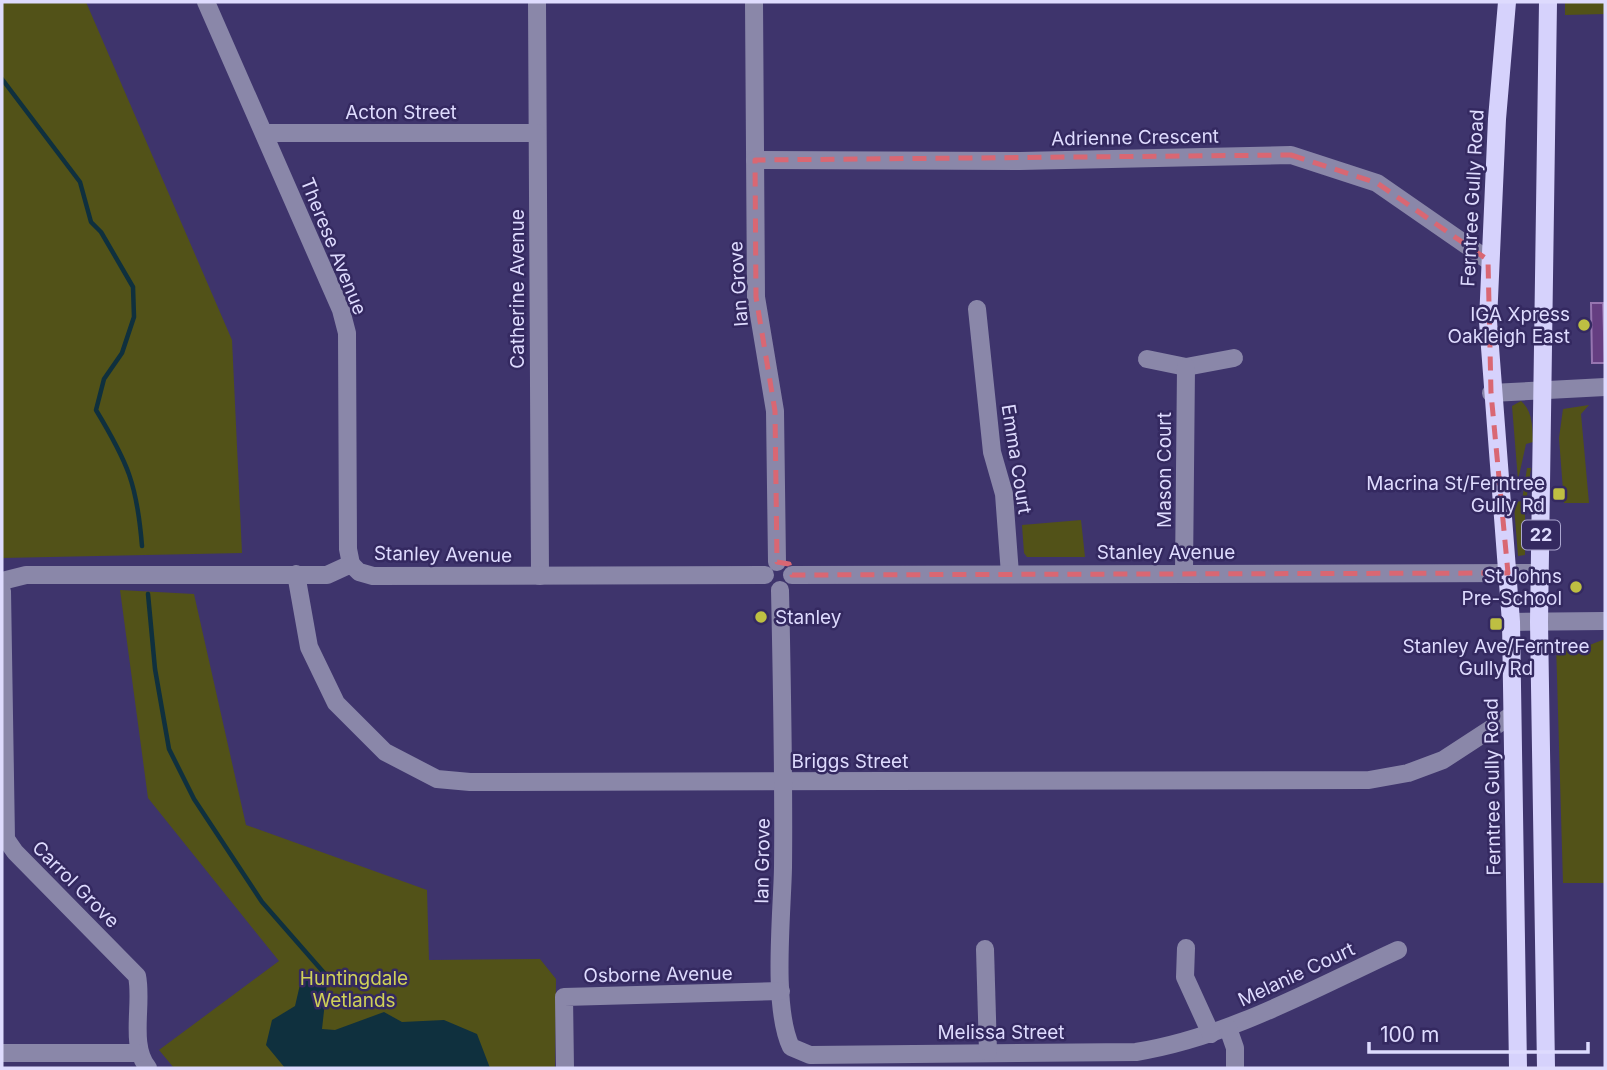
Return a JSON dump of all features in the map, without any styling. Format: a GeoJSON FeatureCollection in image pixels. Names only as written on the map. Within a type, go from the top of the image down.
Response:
{"type":"FeatureCollection","features":[{"type":"Feature","properties":{"kind":"main road","name":"Ferntree Gully Road"},"geometry":{"type":"LineString","coordinates":[[1507,2],[1488,260],[1491,393],[1511,622],[1518,1068]]}},
{"type":"Feature","properties":{"kind":"main road","name":"22"},"geometry":{"type":"LineString","coordinates":[[1546,1068],[1539,622],[1548,2]]}},
{"type":"Feature","properties":{"kind":"street","name":"Therese Avenue"},"geometry":{"type":"LineString","coordinates":[[206,2],[341,310],[346,334],[348,549],[351,564]]}},
{"type":"Feature","properties":{"kind":"street","name":"Catherine Avenue"},"geometry":{"type":"LineString","coordinates":[[537,2],[540,576]]}},
{"type":"Feature","properties":{"kind":"street","name":"Ian Grove"},"geometry":{"type":"LineString","coordinates":[[754,2],[756,297],[775,411],[771,569]]}},
{"type":"Feature","properties":{"kind":"street","name":"Acton Street"},"geometry":{"type":"LineString","coordinates":[[265,133],[537,133]]}},
{"type":"Feature","properties":{"kind":"street","name":"Adrienne Crescent"},"geometry":{"type":"LineString","coordinates":[[755,160],[1020,161],[1291,155],[1377,183],[1488,260]]}},
{"type":"Feature","properties":{"kind":"street","name":"Emma Court"},"geometry":{"type":"LineString","coordinates":[[975,309],[992,452],[1004,494],[1010,574]]}},
{"type":"Feature","properties":{"kind":"street"},"geometry":{"type":"LineString","coordinates":[[1147,359],[1186,367],[1234,358]]}},
{"type":"Feature","properties":{"kind":"street","name":"Mason Court"},"geometry":{"type":"LineString","coordinates":[[1184,573],[1186,367]]}},
{"type":"Feature","properties":{"kind":"street"},"geometry":{"type":"LineString","coordinates":[[1491,393],[1605,387]]}},
{"type":"Feature","properties":{"kind":"street","name":"Stanley Avenue"},"geometry":{"type":"LineString","coordinates":[[2,581],[26,575],[327,575],[351,564],[359,572],[373,576],[540,576],[771,569]]}},
{"type":"Feature","properties":{"kind":"street"},"geometry":{"type":"LineString","coordinates":[[785,564],[792,575],[790,584],[780,590],[768,586],[771,569],[785,564]]}},
{"type":"Feature","properties":{"kind":"street","name":"Stanley Avenue"},"geometry":{"type":"LineString","coordinates":[[792,575],[1540,573]]}},
{"type":"Feature","properties":{"kind":"street","name":"Briggs Street"},"geometry":{"type":"LineString","coordinates":[[296,574],[309,647],[336,703],[385,752],[437,779],[470,782],[1369,780],[1408,773],[1443,761],[1512,715]]}},
{"type":"Feature","properties":{"kind":"street","name":"Ian Grove"},"geometry":{"type":"LineString","coordinates":[[780,590],[783,781],[781,992],[782,1030],[790,1047]]}},
{"type":"Feature","properties":{"kind":"street","name":"Carrol Grove"},"geometry":{"type":"LineString","coordinates":[[2,591],[6,839],[15,852],[137,976],[143,1060]]}},
{"type":"Feature","properties":{"kind":"street"},"geometry":{"type":"LineString","coordinates":[[1511,622],[1605,621]]}},
{"type":"Feature","properties":{"kind":"street"},"geometry":{"type":"LineString","coordinates":[[1186,948],[1185,977],[1220,1031],[1235,1048],[1235,1068]]}},
{"type":"Feature","properties":{"kind":"street"},"geometry":{"type":"LineString","coordinates":[[985,949],[988,1052]]}},
{"type":"Feature","properties":{"kind":"street","name":"Melanie Court"},"geometry":{"type":"LineString","coordinates":[[1220,1031],[1398,950]]}},
{"type":"Feature","properties":{"kind":"street","name":"Osborne Avenue"},"geometry":{"type":"LineString","coordinates":[[565,1068],[564,997],[781,992]]}},
{"type":"Feature","properties":{"kind":"street","name":"Melissa Street"},"geometry":{"type":"LineString","coordinates":[[790,1047],[810,1055],[1136,1052],[1220,1031]]}},
{"type":"Feature","properties":{"kind":"street"},"geometry":{"type":"LineString","coordinates":[[2,1053],[143,1060]]}},
{"type":"Feature","properties":{"kind":"highlighted area"},"geometry":{"type":"Polygon","coordinates":[[[1291,155],[1377,183],[1488,260],[1491,393],[1508,573],[792,575],[789,564],[777,562],[775,411],[756,297],[755,160],[1291,155]]]}},
{"type":"Feature","properties":{"kind":"green space"},"geometry":{"type":"Polygon","coordinates":[[[2,2],[86,2],[232,340],[242,553],[2,558],[2,2]]]}},
{"type":"Feature","properties":{"kind":"green space"},"geometry":{"type":"Polygon","coordinates":[[[1565,2],[1605,2],[1605,14],[1565,15],[1565,2]]]}},
{"type":"Feature","properties":{"kind":"green space"},"geometry":{"type":"Polygon","coordinates":[[[1521,401],[1530,415],[1533,442],[1526,444],[1518,480],[1512,406],[1521,401]]]}},
{"type":"Feature","properties":{"kind":"green space"},"geometry":{"type":"Polygon","coordinates":[[[1589,405],[1581,414],[1589,503],[1564,503],[1559,438],[1563,409],[1589,405]]]}},
{"type":"Feature","properties":{"kind":"green space"},"geometry":{"type":"Polygon","coordinates":[[[1527,468],[1531,468],[1525,509],[1525,555],[1518,556],[1514,506],[1515,502],[1522,501],[1527,468]]]}},
{"type":"Feature","properties":{"kind":"green space"},"geometry":{"type":"Polygon","coordinates":[[[1081,520],[1085,557],[1027,557],[1024,553],[1022,525],[1081,520]]]}},
{"type":"Feature","properties":{"kind":"green space","name":"Huntingdale Wetlands"},"geometry":{"type":"Polygon","coordinates":[[[120,590],[194,594],[246,825],[427,890],[429,960],[540,959],[556,979],[555,1068],[174,1068],[159,1050],[279,961],[148,798],[120,590]]]}},
{"type":"Feature","properties":{"kind":"green space"},"geometry":{"type":"Polygon","coordinates":[[[1605,639],[1605,883],[1563,883],[1556,643],[1579,643],[1582,648],[1605,639]]]}},
{"type":"Feature","properties":{"kind":"water"},"geometry":{"type":"Polygon","coordinates":[[[302,976],[311,976],[327,984],[322,1029],[335,1030],[384,1012],[402,1022],[444,1020],[477,1034],[490,1068],[285,1068],[266,1045],[272,1020],[295,1006],[302,976]]]}},
{"type":"Feature","properties":{"kind":"building"},"geometry":{"type":"Polygon","coordinates":[[[1591,303],[1603,303],[1605,363],[1592,363],[1591,303]]]}},
{"type":"Feature","properties":{"kind":"waterway"},"geometry":{"type":"LineString","coordinates":[[2,79],[80,182],[91,222],[101,232],[133,287],[134,317],[122,353],[104,379],[96,410],[129,475],[137,506],[142,546]]}},
{"type":"Feature","properties":{"kind":"waterway"},"geometry":{"type":"LineString","coordinates":[[148,594],[155,669],[169,749],[194,799],[262,902],[325,974],[322,985]]}},
{"type":"Feature","properties":{"kind":"place","name":"IGA Xpress Oakleigh East"},"geometry":{"type":"Point","coordinates":[1584,325]}},
{"type":"Feature","properties":{"kind":"place","name":"Macrina St/Ferntree Gully Rd"},"geometry":{"type":"Point","coordinates":[1559,494]}},
{"type":"Feature","properties":{"kind":"place","name":"St Johns Pre-School"},"geometry":{"type":"Point","coordinates":[1576,587]}},
{"type":"Feature","properties":{"kind":"place","name":"Stanley"},"geometry":{"type":"Point","coordinates":[761,617]}},
{"type":"Feature","properties":{"kind":"place","name":"Stanley Ave/Ferntree Gully Rd"},"geometry":{"type":"Point","coordinates":[1496,624]}}]}
